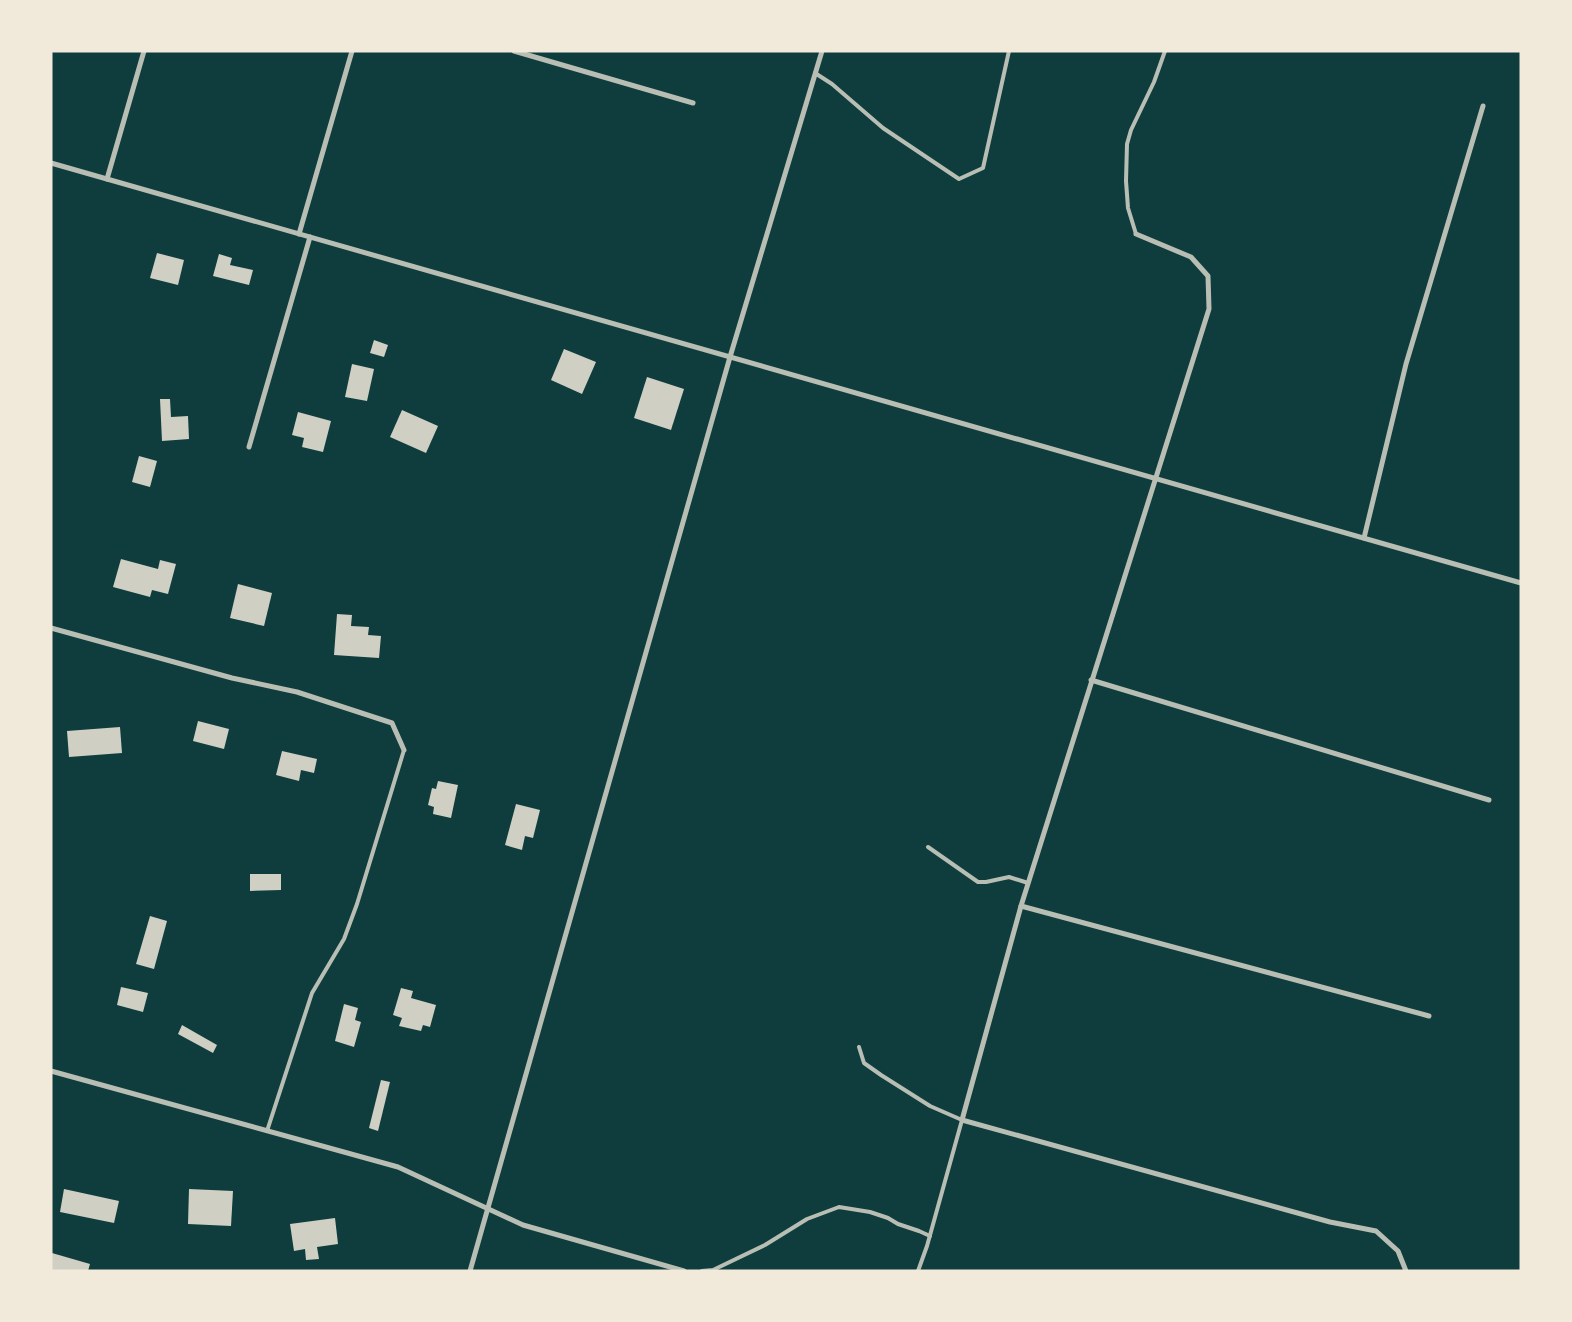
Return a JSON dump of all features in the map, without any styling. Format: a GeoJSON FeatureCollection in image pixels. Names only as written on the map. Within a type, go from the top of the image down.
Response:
{"type":"FeatureCollection","features":[{"type":"Feature","properties":{"kind":"street"},"geometry":{"type":"LineString","coordinates":[[107,179],[144,51]]}},
{"type":"Feature","properties":{"kind":"street"},"geometry":{"type":"LineString","coordinates":[[299,234],[352,51]]}},
{"type":"Feature","properties":{"kind":"street"},"geometry":{"type":"LineString","coordinates":[[514,51],[693,103]]}},
{"type":"Feature","properties":{"kind":"street"},"geometry":{"type":"LineString","coordinates":[[470,1271],[730,357],[822,51]]}},
{"type":"Feature","properties":{"kind":"street"},"geometry":{"type":"LineString","coordinates":[[1364,538],[1406,364],[1483,106]]}},
{"type":"Feature","properties":{"kind":"street"},"geometry":{"type":"LineString","coordinates":[[51,163],[1521,583]]}},
{"type":"Feature","properties":{"kind":"street"},"geometry":{"type":"LineString","coordinates":[[1136,234],[1191,257],[1208,276],[1209,309],[1028,883],[962,1120],[1330,1222],[1376,1231],[1398,1251],[1406,1271]]}},
{"type":"Feature","properties":{"kind":"street"},"geometry":{"type":"LineString","coordinates":[[249,447],[310,237]]}},
{"type":"Feature","properties":{"kind":"street"},"geometry":{"type":"LineString","coordinates":[[51,628],[232,678],[297,692],[392,723],[404,750]]}},
{"type":"Feature","properties":{"kind":"street"},"geometry":{"type":"LineString","coordinates":[[1092,680],[1489,800]]}},
{"type":"Feature","properties":{"kind":"street"},"geometry":{"type":"LineString","coordinates":[[1021,906],[1429,1016]]}},
{"type":"Feature","properties":{"kind":"street"},"geometry":{"type":"LineString","coordinates":[[51,1071],[398,1167],[523,1225],[684,1271]]}},
{"type":"Feature","properties":{"kind":"lane"},"geometry":{"type":"LineString","coordinates":[[815,73],[832,84],[883,128],[959,179],[983,168],[1009,51]]}},
{"type":"Feature","properties":{"kind":"lane"},"geometry":{"type":"LineString","coordinates":[[1136,234],[1128,208],[1126,181],[1127,144],[1131,130],[1154,82],[1165,51]]}},
{"type":"Feature","properties":{"kind":"lane"},"geometry":{"type":"LineString","coordinates":[[268,1130],[312,993],[344,939],[357,904],[404,750]]}},
{"type":"Feature","properties":{"kind":"lane"},"geometry":{"type":"LineString","coordinates":[[928,847],[978,882],[1009,877],[1028,883]]}},
{"type":"Feature","properties":{"kind":"lane"},"geometry":{"type":"LineString","coordinates":[[859,1047],[864,1063],[930,1106],[962,1120],[930,1236],[918,1271]]}},
{"type":"Feature","properties":{"kind":"lane"},"geometry":{"type":"LineString","coordinates":[[702,1271],[713,1270],[765,1245],[807,1219],[839,1208],[870,1212],[930,1236]]}},
{"type":"Feature","properties":{"kind":"building"},"geometry":{"type":"Polygon","coordinates":[[[157,253],[184,260],[178,285],[150,278],[157,253]]]}},
{"type":"Feature","properties":{"kind":"building"},"geometry":{"type":"Polygon","coordinates":[[[219,254],[232,258],[230,265],[253,270],[249,285],[213,276],[219,254]]]}},
{"type":"Feature","properties":{"kind":"building"},"geometry":{"type":"Polygon","coordinates":[[[374,340],[388,345],[384,357],[370,353],[374,340]]]}},
{"type":"Feature","properties":{"kind":"building"},"geometry":{"type":"Polygon","coordinates":[[[564,349],[596,362],[582,394],[551,380],[564,349]]]}},
{"type":"Feature","properties":{"kind":"building"},"geometry":{"type":"Polygon","coordinates":[[[352,364],[374,369],[367,401],[345,397],[352,364]]]}},
{"type":"Feature","properties":{"kind":"building"},"geometry":{"type":"Polygon","coordinates":[[[647,377],[684,389],[671,430],[634,418],[647,377]]]}},
{"type":"Feature","properties":{"kind":"building"},"geometry":{"type":"Polygon","coordinates":[[[160,399],[170,399],[171,417],[188,416],[189,439],[162,441],[160,399]]]}},
{"type":"Feature","properties":{"kind":"building"},"geometry":{"type":"Polygon","coordinates":[[[402,410],[438,426],[426,453],[390,437],[402,410]]]}},
{"type":"Feature","properties":{"kind":"building"},"geometry":{"type":"Polygon","coordinates":[[[298,412],[331,421],[323,452],[302,447],[304,438],[292,435],[298,412]]]}},
{"type":"Feature","properties":{"kind":"building"},"geometry":{"type":"Polygon","coordinates":[[[139,456],[157,461],[150,487],[132,482],[139,456]]]}},
{"type":"Feature","properties":{"kind":"building"},"geometry":{"type":"Polygon","coordinates":[[[121,559],[158,569],[160,560],[176,564],[168,594],[152,590],[150,597],[113,587],[121,559]]]}},
{"type":"Feature","properties":{"kind":"building"},"geometry":{"type":"Polygon","coordinates":[[[238,584],[272,593],[264,626],[230,618],[238,584]]]}},
{"type":"Feature","properties":{"kind":"building"},"geometry":{"type":"Polygon","coordinates":[[[337,614],[352,615],[351,626],[369,627],[368,635],[381,636],[379,658],[334,655],[337,614]]]}},
{"type":"Feature","properties":{"kind":"building"},"geometry":{"type":"Polygon","coordinates":[[[198,721],[229,729],[224,749],[193,741],[198,721]]]}},
{"type":"Feature","properties":{"kind":"building"},"geometry":{"type":"Polygon","coordinates":[[[120,727],[122,753],[69,757],[67,731],[120,727]]]}},
{"type":"Feature","properties":{"kind":"building"},"geometry":{"type":"Polygon","coordinates":[[[282,751],[317,759],[314,773],[301,770],[299,781],[276,775],[282,751]]]}},
{"type":"Feature","properties":{"kind":"building"},"geometry":{"type":"Polygon","coordinates":[[[438,781],[458,785],[451,818],[433,814],[434,807],[428,805],[432,788],[436,789],[438,781]]]}},
{"type":"Feature","properties":{"kind":"building"},"geometry":{"type":"Polygon","coordinates":[[[516,804],[540,810],[533,838],[525,836],[522,850],[505,845],[516,804]]]}},
{"type":"Feature","properties":{"kind":"building"},"geometry":{"type":"Polygon","coordinates":[[[250,874],[281,874],[281,890],[250,891],[250,874]]]}},
{"type":"Feature","properties":{"kind":"building"},"geometry":{"type":"Polygon","coordinates":[[[150,916],[167,921],[154,969],[136,964],[150,916]]]}},
{"type":"Feature","properties":{"kind":"building"},"geometry":{"type":"Polygon","coordinates":[[[121,987],[148,993],[143,1012],[117,1005],[121,987]]]}},
{"type":"Feature","properties":{"kind":"building"},"geometry":{"type":"Polygon","coordinates":[[[401,988],[413,991],[411,998],[436,1005],[430,1027],[423,1025],[421,1031],[399,1026],[402,1018],[393,1015],[401,988]]]}},
{"type":"Feature","properties":{"kind":"building"},"geometry":{"type":"Polygon","coordinates":[[[344,1004],[358,1008],[355,1020],[361,1022],[354,1047],[335,1041],[344,1004]]]}},
{"type":"Feature","properties":{"kind":"building"},"geometry":{"type":"Polygon","coordinates":[[[182,1025],[217,1045],[213,1053],[178,1034],[182,1025]]]}},
{"type":"Feature","properties":{"kind":"building"},"geometry":{"type":"Polygon","coordinates":[[[381,1080],[390,1082],[378,1131],[369,1128],[381,1080]]]}},
{"type":"Feature","properties":{"kind":"building"},"geometry":{"type":"Polygon","coordinates":[[[64,1189],[119,1201],[114,1223],[60,1212],[64,1189]]]}},
{"type":"Feature","properties":{"kind":"building"},"geometry":{"type":"Polygon","coordinates":[[[189,1189],[233,1191],[231,1226],[188,1224],[189,1189]]]}},
{"type":"Feature","properties":{"kind":"building"},"geometry":{"type":"Polygon","coordinates":[[[335,1218],[338,1244],[317,1247],[319,1259],[306,1260],[305,1249],[294,1251],[290,1224],[335,1218]]]}},
{"type":"Feature","properties":{"kind":"building"},"geometry":{"type":"Polygon","coordinates":[[[52,1253],[90,1264],[88,1271],[51,1271],[52,1253]]]}}]}
